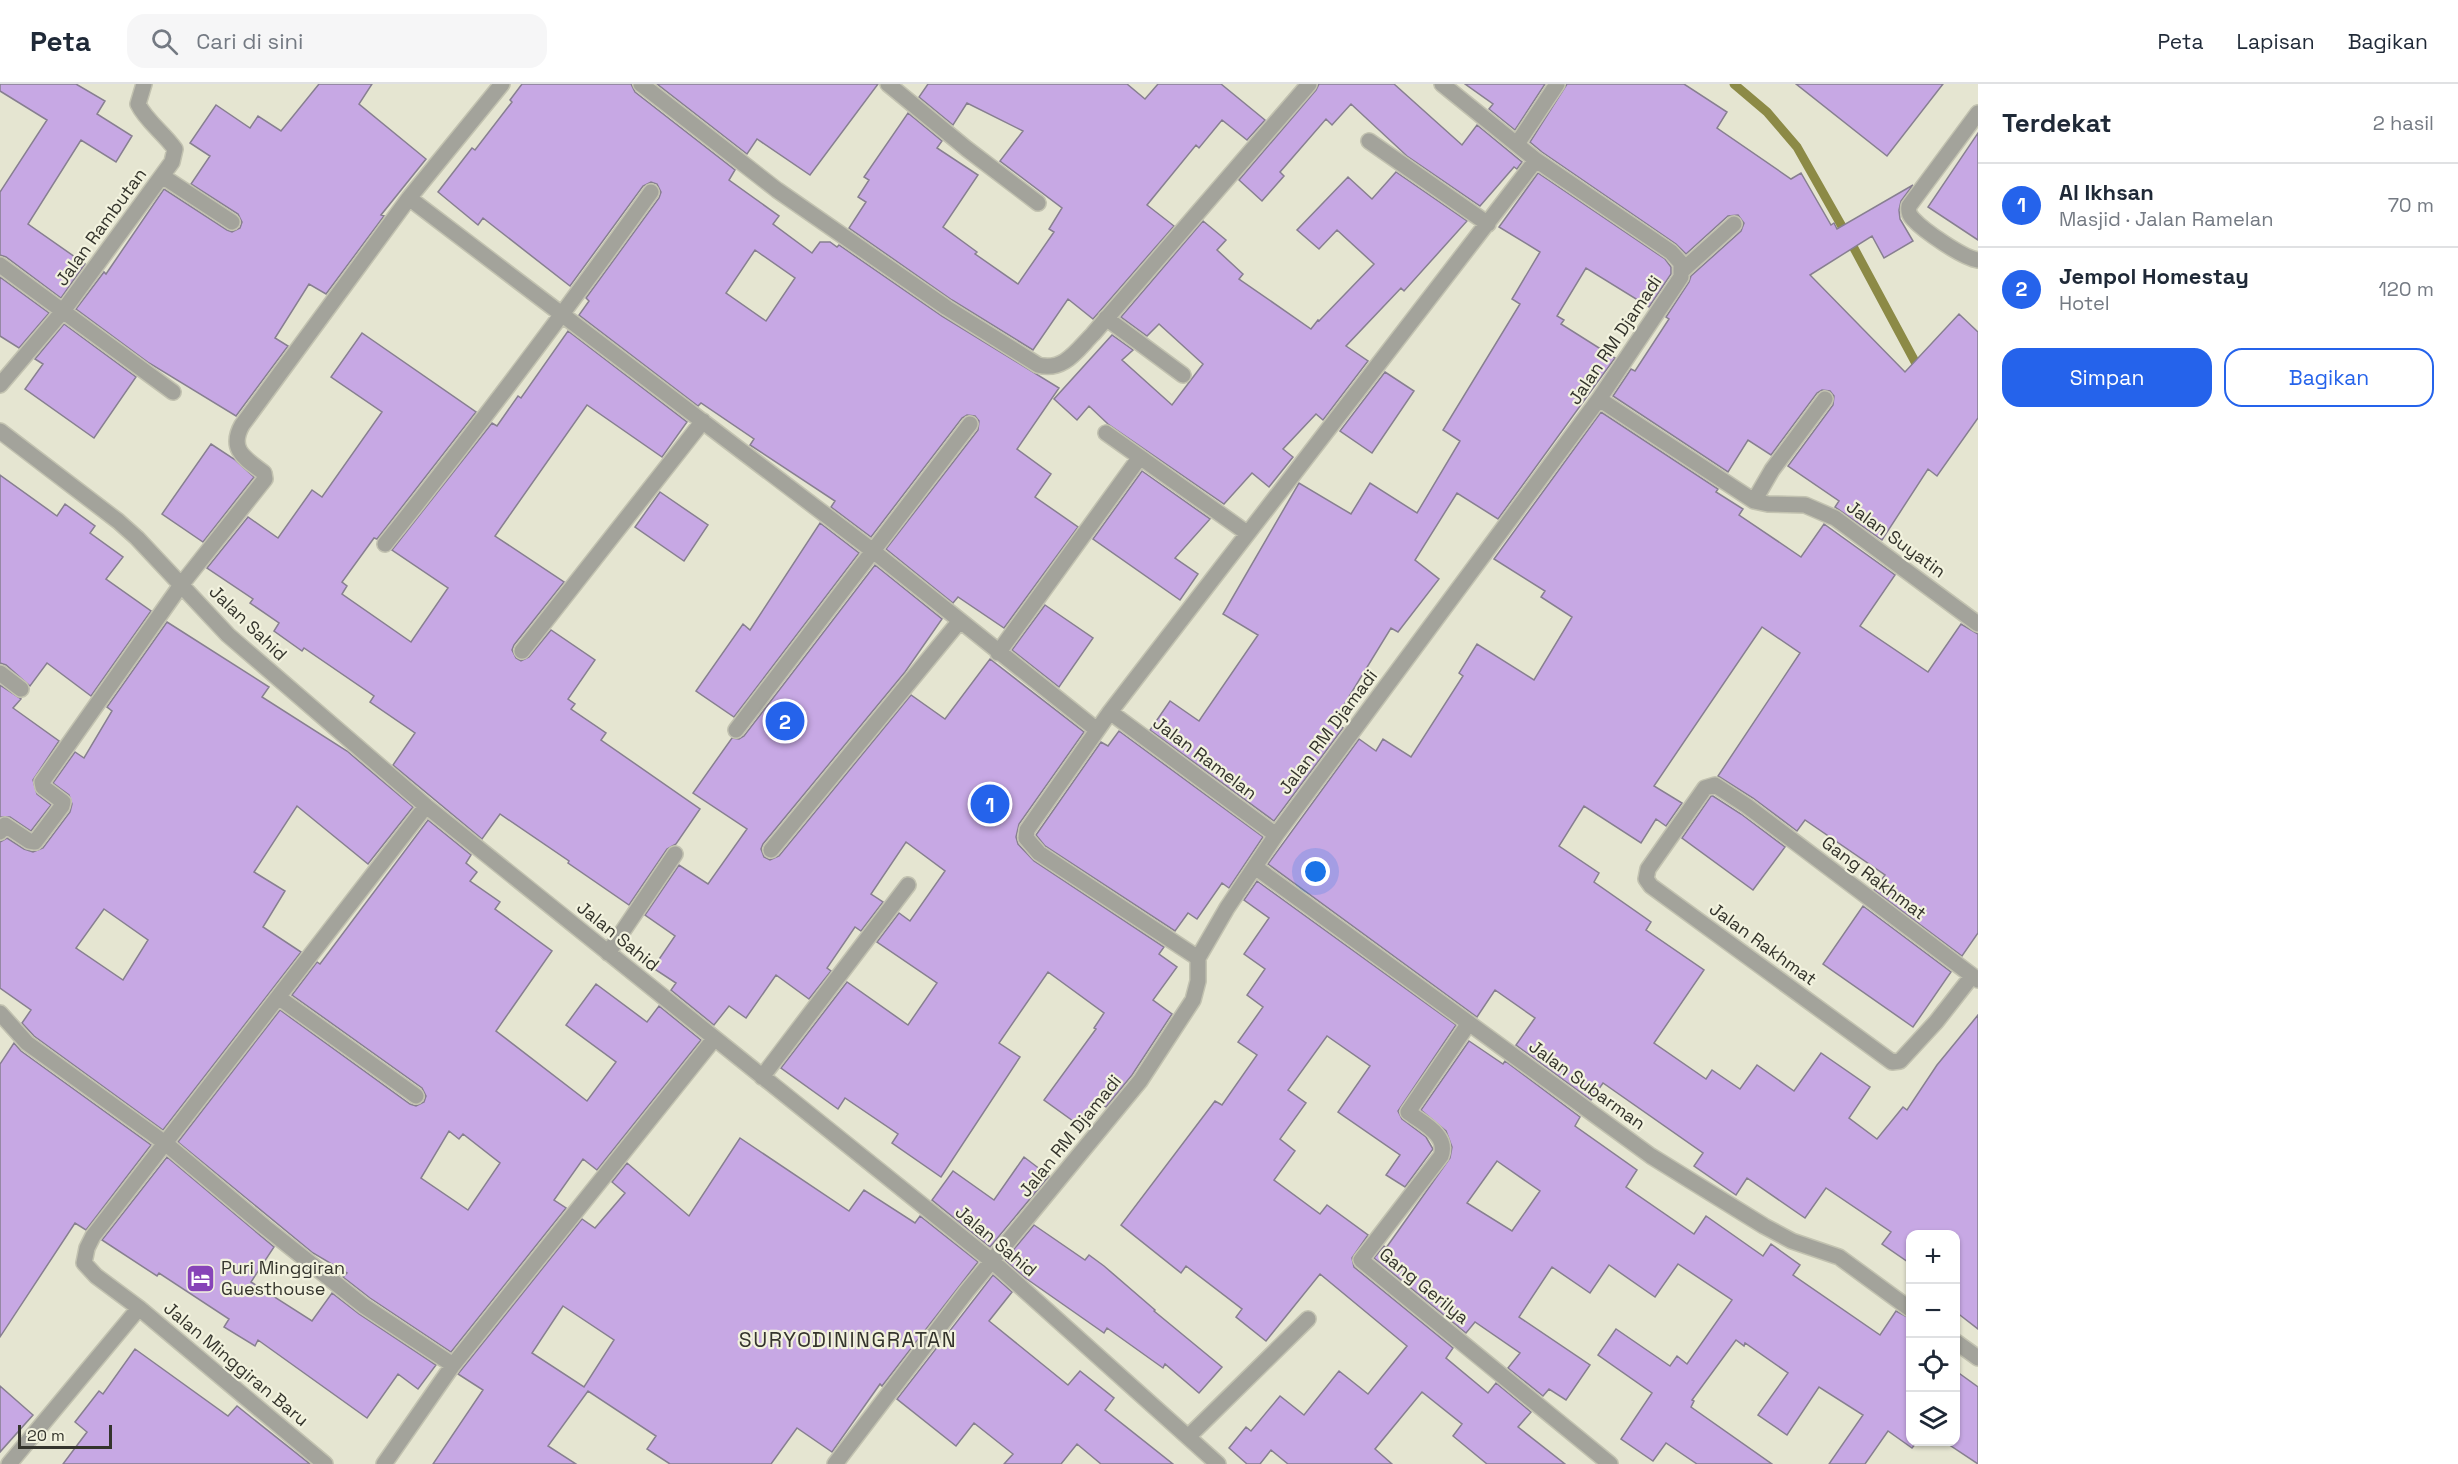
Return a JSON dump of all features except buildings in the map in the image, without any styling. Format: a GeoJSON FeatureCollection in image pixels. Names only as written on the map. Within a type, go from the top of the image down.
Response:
{"type":"FeatureCollection","features":[{"type":"Feature","properties":{"kind":"street","name":"Jalan Rambutan"},"geometry":{"type":"LineString","coordinates":[[0,385],[63,311],[172,162],[175,149],[167,137],[141,111],[138,104],[144,84]]}},
{"type":"Feature","properties":{"kind":"street"},"geometry":{"type":"LineString","coordinates":[[0,832],[5,825],[29,841],[35,842],[62,806],[63,802],[43,787],[42,782],[181,585],[265,479],[264,473],[247,460],[237,448],[236,440],[243,425],[409,198],[502,84]]}},
{"type":"Feature","properties":{"kind":"street"},"geometry":{"type":"LineString","coordinates":[[641,84],[777,190],[947,308],[1038,365],[1050,368],[1065,363],[1309,84]]}},
{"type":"Feature","properties":{"kind":"street"},"geometry":{"type":"LineString","coordinates":[[888,84],[967,149],[1038,202]]}},
{"type":"Feature","properties":{"kind":"street","name":"Jalan RM Djamadi"},"geometry":{"type":"LineString","coordinates":[[835,1464],[967,1292],[1140,1081],[1193,1000],[1198,981],[1198,958],[1227,908],[1276,835],[1599,399],[1676,286],[1683,270],[1677,257],[1536,160],[1442,84]]}},
{"type":"Feature","properties":{"kind":"street"},"geometry":{"type":"LineString","coordinates":[[1516,144],[1557,84]]}},
{"type":"Feature","properties":{"kind":"street"},"geometry":{"type":"LineString","coordinates":[[1978,113],[1909,206],[1908,211],[1912,219],[1935,236],[1970,259],[1978,260]]}},
{"type":"Feature","properties":{"kind":"street"},"geometry":{"type":"LineString","coordinates":[[1370,141],[1488,224]]}},
{"type":"Feature","properties":{"kind":"street"},"geometry":{"type":"LineString","coordinates":[[1198,958],[1054,864],[1031,846],[1026,838],[1032,821],[1110,712],[1536,160]]}},
{"type":"Feature","properties":{"kind":"street"},"geometry":{"type":"LineString","coordinates":[[162,176],[232,222]]}},
{"type":"Feature","properties":{"kind":"street"},"geometry":{"type":"LineString","coordinates":[[385,544],[562,316],[651,192]]}},
{"type":"Feature","properties":{"kind":"street"},"geometry":{"type":"LineString","coordinates":[[409,198],[873,551],[1097,730]]}},
{"type":"Feature","properties":{"kind":"street"},"geometry":{"type":"LineString","coordinates":[[1683,270],[1734,224]]}},
{"type":"Feature","properties":{"kind":"street"},"geometry":{"type":"LineString","coordinates":[[0,265],[173,392]]}},
{"type":"Feature","properties":{"kind":"street"},"geometry":{"type":"LineString","coordinates":[[1106,318],[1183,375]]}},
{"type":"Feature","properties":{"kind":"street","name":"Jalan Suyatin"},"geometry":{"type":"LineString","coordinates":[[1599,399],[1754,501],[1768,504],[1805,505],[1835,518],[1978,624]]}},
{"type":"Feature","properties":{"kind":"street"},"geometry":{"type":"LineString","coordinates":[[1754,501],[1772,470],[1825,399]]}},
{"type":"Feature","properties":{"kind":"street"},"geometry":{"type":"LineString","coordinates":[[522,651],[703,421]]}},
{"type":"Feature","properties":{"kind":"street"},"geometry":{"type":"LineString","coordinates":[[736,730],[970,424]]}},
{"type":"Feature","properties":{"kind":"street","name":"Jalan Sahid"},"geometry":{"type":"LineString","coordinates":[[0,431],[118,521],[236,642],[426,806],[993,1262],[1218,1464]]}},
{"type":"Feature","properties":{"kind":"street"},"geometry":{"type":"LineString","coordinates":[[1106,433],[1247,533]]}},
{"type":"Feature","properties":{"kind":"street"},"geometry":{"type":"LineString","coordinates":[[998,653],[1140,457]]}},
{"type":"Feature","properties":{"kind":"street"},"geometry":{"type":"LineString","coordinates":[[771,850],[959,622]]}},
{"type":"Feature","properties":{"kind":"street"},"geometry":{"type":"LineString","coordinates":[[0,673],[21,689]]}},
{"type":"Feature","properties":{"kind":"street","name":"Jalan Ramelan"},"geometry":{"type":"LineString","coordinates":[[1110,712],[1276,835]]}},
{"type":"Feature","properties":{"kind":"street","name":"Jalan Rakhmat"},"geometry":{"type":"LineString","coordinates":[[1747,806],[1715,785],[1705,788],[1648,869],[1646,879],[1651,886],[1892,1062],[1900,1061],[1975,978]]}},
{"type":"Feature","properties":{"kind":"street"},"geometry":{"type":"LineString","coordinates":[[139,1308],[84,1263],[87,1248],[93,1236],[426,806]]}},
{"type":"Feature","properties":{"kind":"street","name":"Gang Rakhmat"},"geometry":{"type":"LineString","coordinates":[[1747,806],[1975,978]]}},
{"type":"Feature","properties":{"kind":"street"},"geometry":{"type":"LineString","coordinates":[[608,953],[675,854]]}},
{"type":"Feature","properties":{"kind":"street","name":"Jalan Subarman"},"geometry":{"type":"LineString","coordinates":[[1255,867],[1651,1156],[1764,1226],[1792,1240],[1839,1257],[1906,1305]]}},
{"type":"Feature","properties":{"kind":"street"},"geometry":{"type":"LineString","coordinates":[[762,1077],[908,885]]}},
{"type":"Feature","properties":{"kind":"street"},"geometry":{"type":"LineString","coordinates":[[278,997],[416,1096]]}},
{"type":"Feature","properties":{"kind":"street"},"geometry":{"type":"LineString","coordinates":[[0,1013],[27,1043],[165,1143],[364,1306],[453,1365]]}},
{"type":"Feature","properties":{"kind":"street","name":"Gang Gerilya"},"geometry":{"type":"LineString","coordinates":[[1469,1023],[1408,1112],[1442,1139],[1444,1147],[1441,1156],[1361,1260],[1605,1463]]}},
{"type":"Feature","properties":{"kind":"street"},"geometry":{"type":"LineString","coordinates":[[384,1464],[453,1365],[714,1039]]}},
{"type":"Feature","properties":{"kind":"street","name":"Jalan Minggiran Baru"},"geometry":{"type":"LineString","coordinates":[[9,1464],[139,1308],[326,1464]]}},
{"type":"Feature","properties":{"kind":"street"},"geometry":{"type":"LineString","coordinates":[[1188,1437],[1308,1319]]}},
{"type":"Feature","properties":{"kind":"street"},"geometry":{"type":"LineString","coordinates":[[1960,1345],[1978,1358]]}},
{"type":"Feature","properties":{"kind":"waterway"},"geometry":{"type":"LineString","coordinates":[[1734,84],[1767,112],[1797,147],[1920,371]]}},
{"type":"Feature","properties":{"kind":"place","name":"Jempol Homestay"},"geometry":{"type":"Point","coordinates":[785,721]}},
{"type":"Feature","properties":{"kind":"place","name":"Al Ikhsan"},"geometry":{"type":"Point","coordinates":[990,804]}},
{"type":"Feature","properties":{"kind":"place","name":"Puri Minggiran Guesthouse"},"geometry":{"type":"Point","coordinates":[200,1278]}},
{"type":"Feature","properties":{"kind":"district","name":"SURYODININGRATAN"},"geometry":{"type":"Point","coordinates":[848,1340]}}]}
